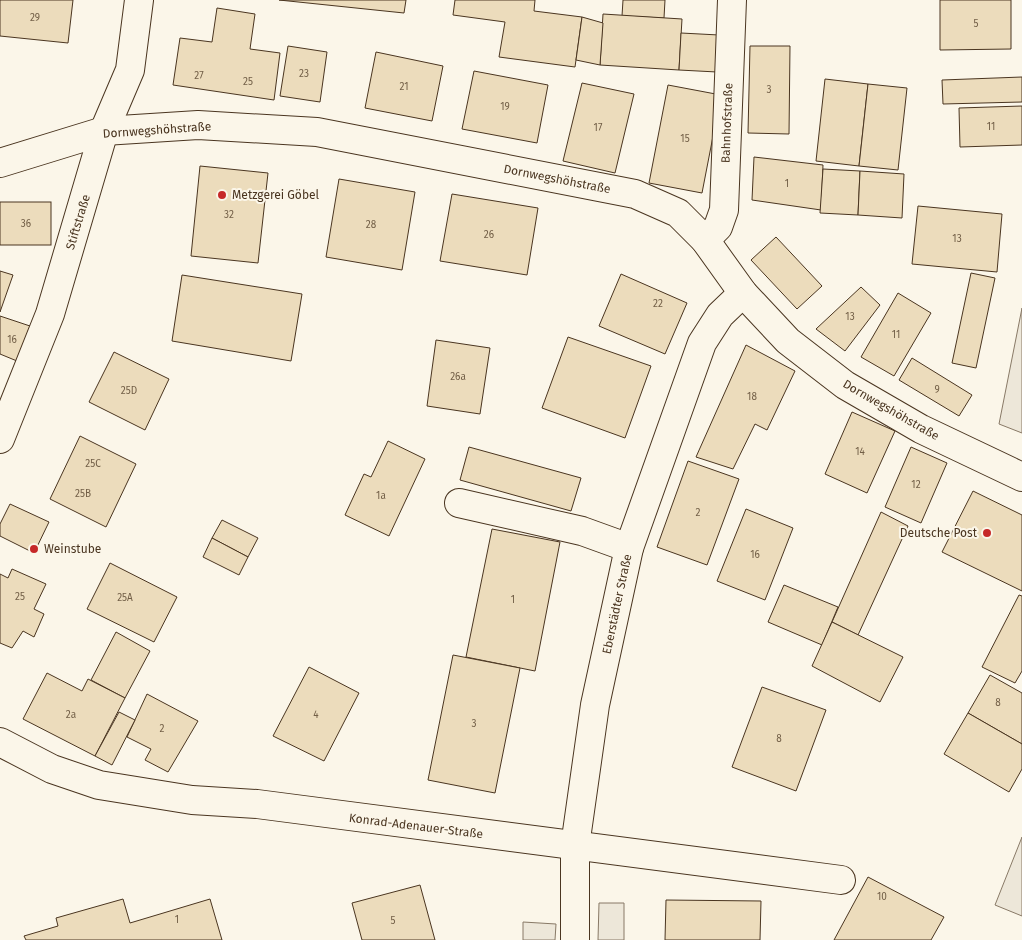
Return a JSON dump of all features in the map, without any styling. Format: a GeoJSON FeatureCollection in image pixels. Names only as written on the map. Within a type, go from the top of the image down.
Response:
{"type":"FeatureCollection","features":[{"type":"Feature","properties":{"kind":"street","name":"Stiftstraße"},"geometry":{"type":"LineString","coordinates":[[0,439],[50,314],[104,131],[130,70],[139,0]]}},
{"type":"Feature","properties":{"kind":"street","name":"Bahnhofstraße"},"geometry":{"type":"LineString","coordinates":[[705,240],[718,227],[724,210],[732,0]]}},
{"type":"Feature","properties":{"kind":"street","name":"Dornwegshöhstraße"},"geometry":{"type":"LineString","coordinates":[[0,164],[104,131],[198,125],[317,132],[635,194],[678,213],[705,240],[743,293],[788,341],[845,386],[921,429],[1022,477]]}},
{"type":"Feature","properties":{"kind":"street","name":"Eberstädter Straße"},"geometry":{"type":"LineString","coordinates":[[575,940],[575,846],[595,706],[629,548],[702,343],[720,314],[743,293]]}},
{"type":"Feature","properties":{"kind":"street"},"geometry":{"type":"LineString","coordinates":[[459,503],[582,531],[629,548]]}},
{"type":"Feature","properties":{"kind":"street","name":"Konrad-Adenauer-Straße"},"geometry":{"type":"LineString","coordinates":[[0,742],[52,769],[99,785],[192,800],[257,804],[841,880]]}},
{"type":"Feature","properties":{"kind":"shaded area"},"geometry":{"type":"Polygon","coordinates":[[[1022,308],[1022,433],[999,424],[1022,308]]]}},
{"type":"Feature","properties":{"kind":"shaded area"},"geometry":{"type":"Polygon","coordinates":[[[1022,837],[1022,916],[995,905],[1022,837]]]}},
{"type":"Feature","properties":{"kind":"shaded area"},"geometry":{"type":"Polygon","coordinates":[[[599,903],[624,903],[624,940],[598,940],[599,903]]]}},
{"type":"Feature","properties":{"kind":"shaded area"},"geometry":{"type":"Polygon","coordinates":[[[523,922],[556,924],[555,940],[523,940],[523,922]]]}},
{"type":"Feature","properties":{"kind":"building"},"geometry":{"type":"Polygon","coordinates":[[[0,0],[73,0],[68,43],[0,36],[0,0]]]}},
{"type":"Feature","properties":{"kind":"building"},"geometry":{"type":"Polygon","coordinates":[[[279,0],[406,0],[404,13],[279,0]]]}},
{"type":"Feature","properties":{"kind":"building"},"geometry":{"type":"Polygon","coordinates":[[[455,0],[535,0],[534,11],[582,17],[575,67],[499,57],[505,22],[453,15],[455,0]]]}},
{"type":"Feature","properties":{"kind":"building"},"geometry":{"type":"Polygon","coordinates":[[[623,0],[665,0],[664,18],[622,16],[623,0]]]}},
{"type":"Feature","properties":{"kind":"building"},"geometry":{"type":"Polygon","coordinates":[[[940,0],[1011,0],[1011,49],[940,50],[940,0]]]}},
{"type":"Feature","properties":{"kind":"building"},"geometry":{"type":"Polygon","coordinates":[[[217,8],[255,14],[250,49],[280,53],[274,100],[173,85],[180,38],[212,42],[217,8]]]}},
{"type":"Feature","properties":{"kind":"building"},"geometry":{"type":"Polygon","coordinates":[[[603,14],[682,19],[679,70],[600,65],[603,14]]]}},
{"type":"Feature","properties":{"kind":"building"},"geometry":{"type":"Polygon","coordinates":[[[582,17],[603,23],[600,65],[576,60],[582,17]]]}},
{"type":"Feature","properties":{"kind":"building"},"geometry":{"type":"Polygon","coordinates":[[[681,33],[719,35],[717,72],[679,70],[681,33]]]}},
{"type":"Feature","properties":{"kind":"building"},"geometry":{"type":"Polygon","coordinates":[[[288,46],[327,52],[320,102],[280,96],[288,46]]]}},
{"type":"Feature","properties":{"kind":"building"},"geometry":{"type":"Polygon","coordinates":[[[750,46],[790,46],[789,134],[748,133],[750,46]]]}},
{"type":"Feature","properties":{"kind":"building"},"geometry":{"type":"Polygon","coordinates":[[[376,52],[443,66],[432,121],[365,108],[376,52]]]}},
{"type":"Feature","properties":{"kind":"building"},"geometry":{"type":"Polygon","coordinates":[[[474,71],[548,85],[537,143],[462,129],[474,71]]]}},
{"type":"Feature","properties":{"kind":"building"},"geometry":{"type":"Polygon","coordinates":[[[1022,77],[1022,102],[943,104],[942,80],[1022,77]]]}},
{"type":"Feature","properties":{"kind":"building"},"geometry":{"type":"Polygon","coordinates":[[[825,79],[868,84],[859,166],[816,161],[825,79]]]}},
{"type":"Feature","properties":{"kind":"building"},"geometry":{"type":"Polygon","coordinates":[[[582,83],[634,94],[615,173],[563,161],[582,83]]]}},
{"type":"Feature","properties":{"kind":"building"},"geometry":{"type":"Polygon","coordinates":[[[868,84],[907,88],[898,170],[859,166],[868,84]]]}},
{"type":"Feature","properties":{"kind":"building"},"geometry":{"type":"Polygon","coordinates":[[[668,85],[721,95],[702,193],[649,183],[668,85]]]}},
{"type":"Feature","properties":{"kind":"building"},"geometry":{"type":"Polygon","coordinates":[[[1022,106],[1022,145],[960,147],[959,108],[1022,106]]]}},
{"type":"Feature","properties":{"kind":"building"},"geometry":{"type":"Polygon","coordinates":[[[754,157],[823,165],[821,210],[752,200],[754,157]]]}},
{"type":"Feature","properties":{"kind":"building"},"geometry":{"type":"Polygon","coordinates":[[[200,166],[268,173],[258,263],[191,256],[200,166]]]}},
{"type":"Feature","properties":{"kind":"building"},"geometry":{"type":"Polygon","coordinates":[[[823,169],[860,171],[858,215],[820,213],[823,169]]]}},
{"type":"Feature","properties":{"kind":"building"},"geometry":{"type":"Polygon","coordinates":[[[860,171],[904,174],[902,218],[858,215],[860,171]]]}},
{"type":"Feature","properties":{"kind":"building"},"geometry":{"type":"Polygon","coordinates":[[[339,179],[415,192],[402,270],[326,257],[339,179]]]}},
{"type":"Feature","properties":{"kind":"building"},"geometry":{"type":"Polygon","coordinates":[[[452,194],[538,208],[527,275],[440,261],[452,194]]]}},
{"type":"Feature","properties":{"kind":"building"},"geometry":{"type":"Polygon","coordinates":[[[0,202],[51,202],[51,245],[0,245],[0,202]]]}},
{"type":"Feature","properties":{"kind":"building"},"geometry":{"type":"Polygon","coordinates":[[[918,206],[1002,214],[997,272],[912,264],[918,206]]]}},
{"type":"Feature","properties":{"kind":"building"},"geometry":{"type":"Polygon","coordinates":[[[776,237],[822,286],[797,309],[751,260],[776,237]]]}},
{"type":"Feature","properties":{"kind":"building"},"geometry":{"type":"Polygon","coordinates":[[[0,271],[13,275],[0,312],[0,271]]]}},
{"type":"Feature","properties":{"kind":"building"},"geometry":{"type":"Polygon","coordinates":[[[971,273],[995,278],[976,368],[952,363],[971,273]]]}},
{"type":"Feature","properties":{"kind":"building"},"geometry":{"type":"Polygon","coordinates":[[[621,274],[687,303],[665,354],[599,326],[621,274]]]}},
{"type":"Feature","properties":{"kind":"building"},"geometry":{"type":"Polygon","coordinates":[[[182,275],[302,294],[291,361],[172,341],[182,275]]]}},
{"type":"Feature","properties":{"kind":"building"},"geometry":{"type":"Polygon","coordinates":[[[861,287],[880,305],[845,351],[816,329],[861,287]]]}},
{"type":"Feature","properties":{"kind":"building"},"geometry":{"type":"Polygon","coordinates":[[[898,293],[931,313],[894,376],[861,357],[898,293]]]}},
{"type":"Feature","properties":{"kind":"building"},"geometry":{"type":"Polygon","coordinates":[[[0,316],[30,326],[17,361],[0,354],[0,316]]]}},
{"type":"Feature","properties":{"kind":"building"},"geometry":{"type":"Polygon","coordinates":[[[568,337],[651,366],[625,438],[542,408],[568,337]]]}},
{"type":"Feature","properties":{"kind":"building"},"geometry":{"type":"Polygon","coordinates":[[[436,340],[490,348],[480,414],[427,406],[436,340]]]}},
{"type":"Feature","properties":{"kind":"building"},"geometry":{"type":"Polygon","coordinates":[[[746,345],[795,371],[767,430],[755,424],[733,469],[696,457],[746,345]]]}},
{"type":"Feature","properties":{"kind":"building"},"geometry":{"type":"Polygon","coordinates":[[[114,352],[169,379],[145,430],[89,402],[114,352]]]}},
{"type":"Feature","properties":{"kind":"building"},"geometry":{"type":"Polygon","coordinates":[[[912,358],[972,395],[959,416],[899,380],[912,358]]]}},
{"type":"Feature","properties":{"kind":"building"},"geometry":{"type":"Polygon","coordinates":[[[852,412],[895,431],[867,493],[825,474],[852,412]]]}},
{"type":"Feature","properties":{"kind":"building"},"geometry":{"type":"Polygon","coordinates":[[[80,436],[136,464],[106,527],[50,499],[80,436]]]}},
{"type":"Feature","properties":{"kind":"building"},"geometry":{"type":"Polygon","coordinates":[[[388,441],[425,459],[389,536],[345,515],[364,474],[371,477],[388,441]]]}},
{"type":"Feature","properties":{"kind":"building"},"geometry":{"type":"Polygon","coordinates":[[[469,447],[581,478],[571,511],[460,480],[469,447]]]}},
{"type":"Feature","properties":{"kind":"building"},"geometry":{"type":"Polygon","coordinates":[[[911,447],[947,463],[921,523],[885,507],[911,447]]]}},
{"type":"Feature","properties":{"kind":"building"},"geometry":{"type":"Polygon","coordinates":[[[688,461],[739,479],[707,565],[657,547],[688,461]]]}},
{"type":"Feature","properties":{"kind":"building","name":"Deutsche Post"},"geometry":{"type":"Polygon","coordinates":[[[973,491],[1022,515],[1022,591],[942,552],[973,491]]]}},
{"type":"Feature","properties":{"kind":"building"},"geometry":{"type":"Polygon","coordinates":[[[10,504],[49,522],[34,553],[0,536],[0,524],[10,504]]]}},
{"type":"Feature","properties":{"kind":"building"},"geometry":{"type":"Polygon","coordinates":[[[746,509],[793,528],[765,600],[717,581],[746,509]]]}},
{"type":"Feature","properties":{"kind":"building"},"geometry":{"type":"Polygon","coordinates":[[[881,512],[908,526],[858,635],[832,622],[881,512]]]}},
{"type":"Feature","properties":{"kind":"building"},"geometry":{"type":"Polygon","coordinates":[[[222,520],[258,538],[248,557],[212,538],[222,520]]]}},
{"type":"Feature","properties":{"kind":"building"},"geometry":{"type":"Polygon","coordinates":[[[492,529],[560,542],[535,671],[466,657],[492,529]]]}},
{"type":"Feature","properties":{"kind":"building"},"geometry":{"type":"Polygon","coordinates":[[[212,538],[248,557],[239,575],[203,557],[212,538]]]}},
{"type":"Feature","properties":{"kind":"building"},"geometry":{"type":"Polygon","coordinates":[[[110,563],[177,597],[154,642],[87,609],[110,563]]]}},
{"type":"Feature","properties":{"kind":"building"},"geometry":{"type":"Polygon","coordinates":[[[12,569],[46,584],[34,609],[44,614],[34,637],[23,631],[12,648],[0,643],[0,574],[8,578],[12,569]]]}},
{"type":"Feature","properties":{"kind":"building"},"geometry":{"type":"Polygon","coordinates":[[[784,585],[838,607],[822,645],[768,622],[784,585]]]}},
{"type":"Feature","properties":{"kind":"building"},"geometry":{"type":"Polygon","coordinates":[[[1019,595],[1022,596],[1022,671],[1015,683],[982,667],[1019,595]]]}},
{"type":"Feature","properties":{"kind":"building"},"geometry":{"type":"Polygon","coordinates":[[[832,622],[903,657],[880,702],[812,666],[832,622]]]}},
{"type":"Feature","properties":{"kind":"building"},"geometry":{"type":"Polygon","coordinates":[[[116,632],[150,651],[125,698],[91,680],[116,632]]]}},
{"type":"Feature","properties":{"kind":"building"},"geometry":{"type":"Polygon","coordinates":[[[453,655],[520,668],[495,793],[428,780],[453,655]]]}},
{"type":"Feature","properties":{"kind":"building"},"geometry":{"type":"Polygon","coordinates":[[[309,667],[359,693],[324,761],[273,736],[309,667]]]}},
{"type":"Feature","properties":{"kind":"building"},"geometry":{"type":"Polygon","coordinates":[[[47,673],[82,691],[88,679],[125,698],[95,756],[23,719],[47,673]]]}},
{"type":"Feature","properties":{"kind":"building"},"geometry":{"type":"Polygon","coordinates":[[[990,675],[1022,693],[1022,744],[968,713],[990,675]]]}},
{"type":"Feature","properties":{"kind":"building"},"geometry":{"type":"Polygon","coordinates":[[[762,687],[826,710],[796,791],[732,767],[762,687]]]}},
{"type":"Feature","properties":{"kind":"building"},"geometry":{"type":"Polygon","coordinates":[[[147,694],[198,721],[168,772],[145,760],[151,749],[127,737],[147,694]]]}},
{"type":"Feature","properties":{"kind":"building"},"geometry":{"type":"Polygon","coordinates":[[[119,712],[135,720],[112,765],[95,756],[119,712]]]}},
{"type":"Feature","properties":{"kind":"building"},"geometry":{"type":"Polygon","coordinates":[[[968,713],[1022,744],[1022,769],[1009,792],[944,754],[968,713]]]}},
{"type":"Feature","properties":{"kind":"building"},"geometry":{"type":"Polygon","coordinates":[[[868,877],[944,917],[931,940],[834,940],[868,877]]]}},
{"type":"Feature","properties":{"kind":"building"},"geometry":{"type":"Polygon","coordinates":[[[420,885],[435,940],[362,940],[352,903],[420,885]]]}},
{"type":"Feature","properties":{"kind":"building"},"geometry":{"type":"Polygon","coordinates":[[[123,899],[130,923],[210,899],[222,940],[26,940],[24,936],[58,926],[56,918],[123,899]]]}},
{"type":"Feature","properties":{"kind":"building"},"geometry":{"type":"Polygon","coordinates":[[[666,900],[761,901],[760,940],[665,940],[666,900]]]}},
{"type":"Feature","properties":{"kind":"place","name":"Metzgerei Göbel"},"geometry":{"type":"Point","coordinates":[222,195]}},
{"type":"Feature","properties":{"kind":"place","name":"Deutsche Post"},"geometry":{"type":"Point","coordinates":[987,533]}},
{"type":"Feature","properties":{"kind":"place","name":"Weinstube"},"geometry":{"type":"Point","coordinates":[34,549]}}]}
